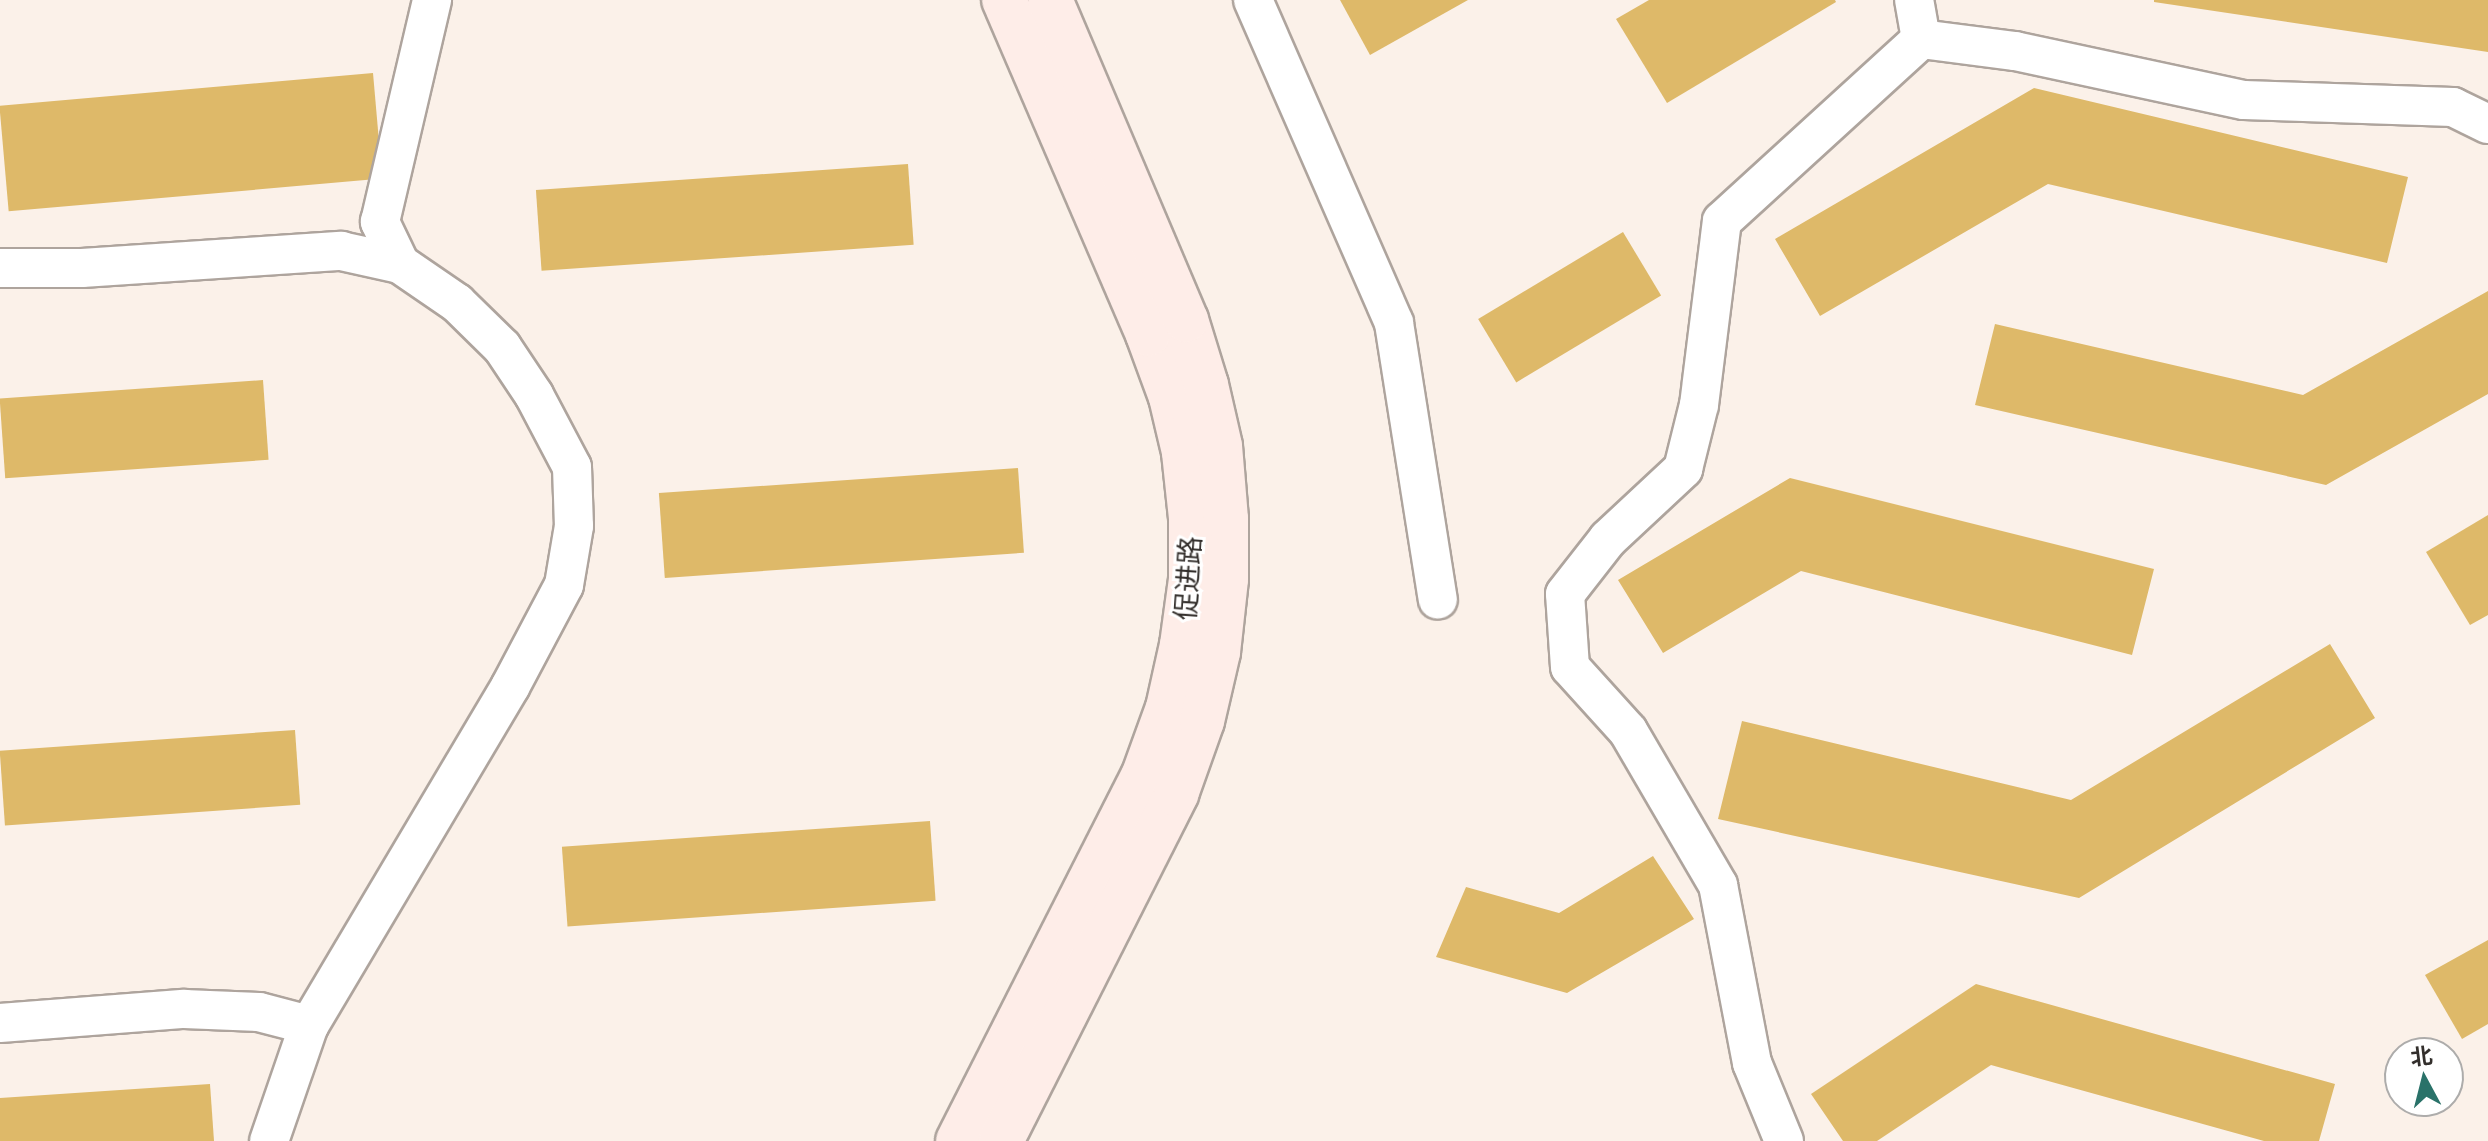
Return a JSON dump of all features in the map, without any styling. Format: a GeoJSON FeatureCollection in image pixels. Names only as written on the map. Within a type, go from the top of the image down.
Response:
{"type":"FeatureCollection","features":[{"type":"Feature","properties":{"kind":"main road","name":"促进路"},"geometry":{"type":"LineString","coordinates":[[958,1141],[1143,777],[1168,708],[1191,579],[1191,518],[1186,465],[1171,397],[1148,334],[1004,0]]}},
{"type":"Feature","properties":{"kind":"main road","name":"促进路"},"geometry":{"type":"LineString","coordinates":[[1001,1141],[1176,794],[1202,721],[1215,666],[1226,579],[1226,519],[1220,446],[1206,385],[1186,320],[1050,0]]}},
{"type":"Feature","properties":{"kind":"street"},"geometry":{"type":"LineString","coordinates":[[400,264],[380,222],[432,0]]}},
{"type":"Feature","properties":{"kind":"street"},"geometry":{"type":"LineString","coordinates":[[1253,0],[1394,323],[1438,600]]}},
{"type":"Feature","properties":{"kind":"street"},"geometry":{"type":"LineString","coordinates":[[1914,0],[1921,39]]}},
{"type":"Feature","properties":{"kind":"street"},"geometry":{"type":"LineString","coordinates":[[1784,1141],[1752,1063],[1718,885],[1628,731],[1570,667],[1565,594],[1608,539],[1683,469],[1699,405],[1722,221],[1921,39],[2015,51],[2244,100],[2453,107],[2488,124]]}},
{"type":"Feature","properties":{"kind":"street"},"geometry":{"type":"LineString","coordinates":[[0,268],[82,268],[341,251],[400,264],[457,303],[502,347],[534,395],[572,467],[574,526],[564,585],[524,662],[309,1025],[269,1141]]}},
{"type":"Feature","properties":{"kind":"street"},"geometry":{"type":"LineString","coordinates":[[0,1023],[184,1009],[259,1012],[309,1025]]}},
{"type":"Feature","properties":{"kind":"building"},"geometry":{"type":"Polygon","coordinates":[[[1340,0],[1468,0],[1370,55],[1340,0]]]}},
{"type":"Feature","properties":{"kind":"building"},"geometry":{"type":"Polygon","coordinates":[[[1649,0],[1836,2],[1667,103],[1616,19],[1649,0]]]}},
{"type":"Feature","properties":{"kind":"building"},"geometry":{"type":"Polygon","coordinates":[[[2488,0],[2488,52],[2154,2],[2488,0]]]}},
{"type":"Feature","properties":{"kind":"building"},"geometry":{"type":"Polygon","coordinates":[[[373,73],[382,179],[9,211],[0,106],[373,73]]]}},
{"type":"Feature","properties":{"kind":"building"},"geometry":{"type":"Polygon","coordinates":[[[2034,88],[2408,177],[2387,263],[2048,184],[1820,316],[1775,239],[2034,88]]]}},
{"type":"Feature","properties":{"kind":"building"},"geometry":{"type":"Polygon","coordinates":[[[908,164],[914,245],[542,271],[536,190],[908,164]]]}},
{"type":"Feature","properties":{"kind":"building"},"geometry":{"type":"Polygon","coordinates":[[[1623,232],[1661,295],[1516,382],[1478,319],[1623,232]]]}},
{"type":"Feature","properties":{"kind":"building"},"geometry":{"type":"Polygon","coordinates":[[[2488,291],[2488,394],[2326,485],[1975,405],[1995,324],[2303,395],[2488,291]]]}},
{"type":"Feature","properties":{"kind":"building"},"geometry":{"type":"Polygon","coordinates":[[[263,380],[269,460],[5,478],[0,398],[263,380]]]}},
{"type":"Feature","properties":{"kind":"building"},"geometry":{"type":"Polygon","coordinates":[[[1018,468],[1024,553],[665,578],[659,493],[1018,468]]]}},
{"type":"Feature","properties":{"kind":"building"},"geometry":{"type":"Polygon","coordinates":[[[1790,478],[2154,569],[2132,655],[1801,571],[1663,653],[1618,580],[1790,478]]]}},
{"type":"Feature","properties":{"kind":"building"},"geometry":{"type":"Polygon","coordinates":[[[2488,515],[2488,615],[2470,625],[2426,552],[2488,515]]]}},
{"type":"Feature","properties":{"kind":"building"},"geometry":{"type":"Polygon","coordinates":[[[2330,644],[2375,718],[2079,898],[1718,819],[1742,721],[2071,800],[2330,644]]]}},
{"type":"Feature","properties":{"kind":"building"},"geometry":{"type":"Polygon","coordinates":[[[295,730],[300,805],[5,825],[0,751],[295,730]]]}},
{"type":"Feature","properties":{"kind":"building"},"geometry":{"type":"Polygon","coordinates":[[[930,821],[936,901],[567,927],[562,847],[930,821]]]}},
{"type":"Feature","properties":{"kind":"building"},"geometry":{"type":"Polygon","coordinates":[[[1653,856],[1694,919],[1567,993],[1436,957],[1466,887],[1559,913],[1653,856]]]}},
{"type":"Feature","properties":{"kind":"building"},"geometry":{"type":"Polygon","coordinates":[[[2488,940],[2488,1024],[2461,1037],[2425,975],[2488,940]]]}},
{"type":"Feature","properties":{"kind":"building"},"geometry":{"type":"Polygon","coordinates":[[[1976,984],[2335,1084],[2319,1141],[2264,1141],[1991,1065],[1877,1141],[1843,1141],[1811,1094],[1976,984]]]}},
{"type":"Feature","properties":{"kind":"building"},"geometry":{"type":"Polygon","coordinates":[[[210,1084],[214,1141],[0,1141],[0,1098],[210,1084]]]}}]}
